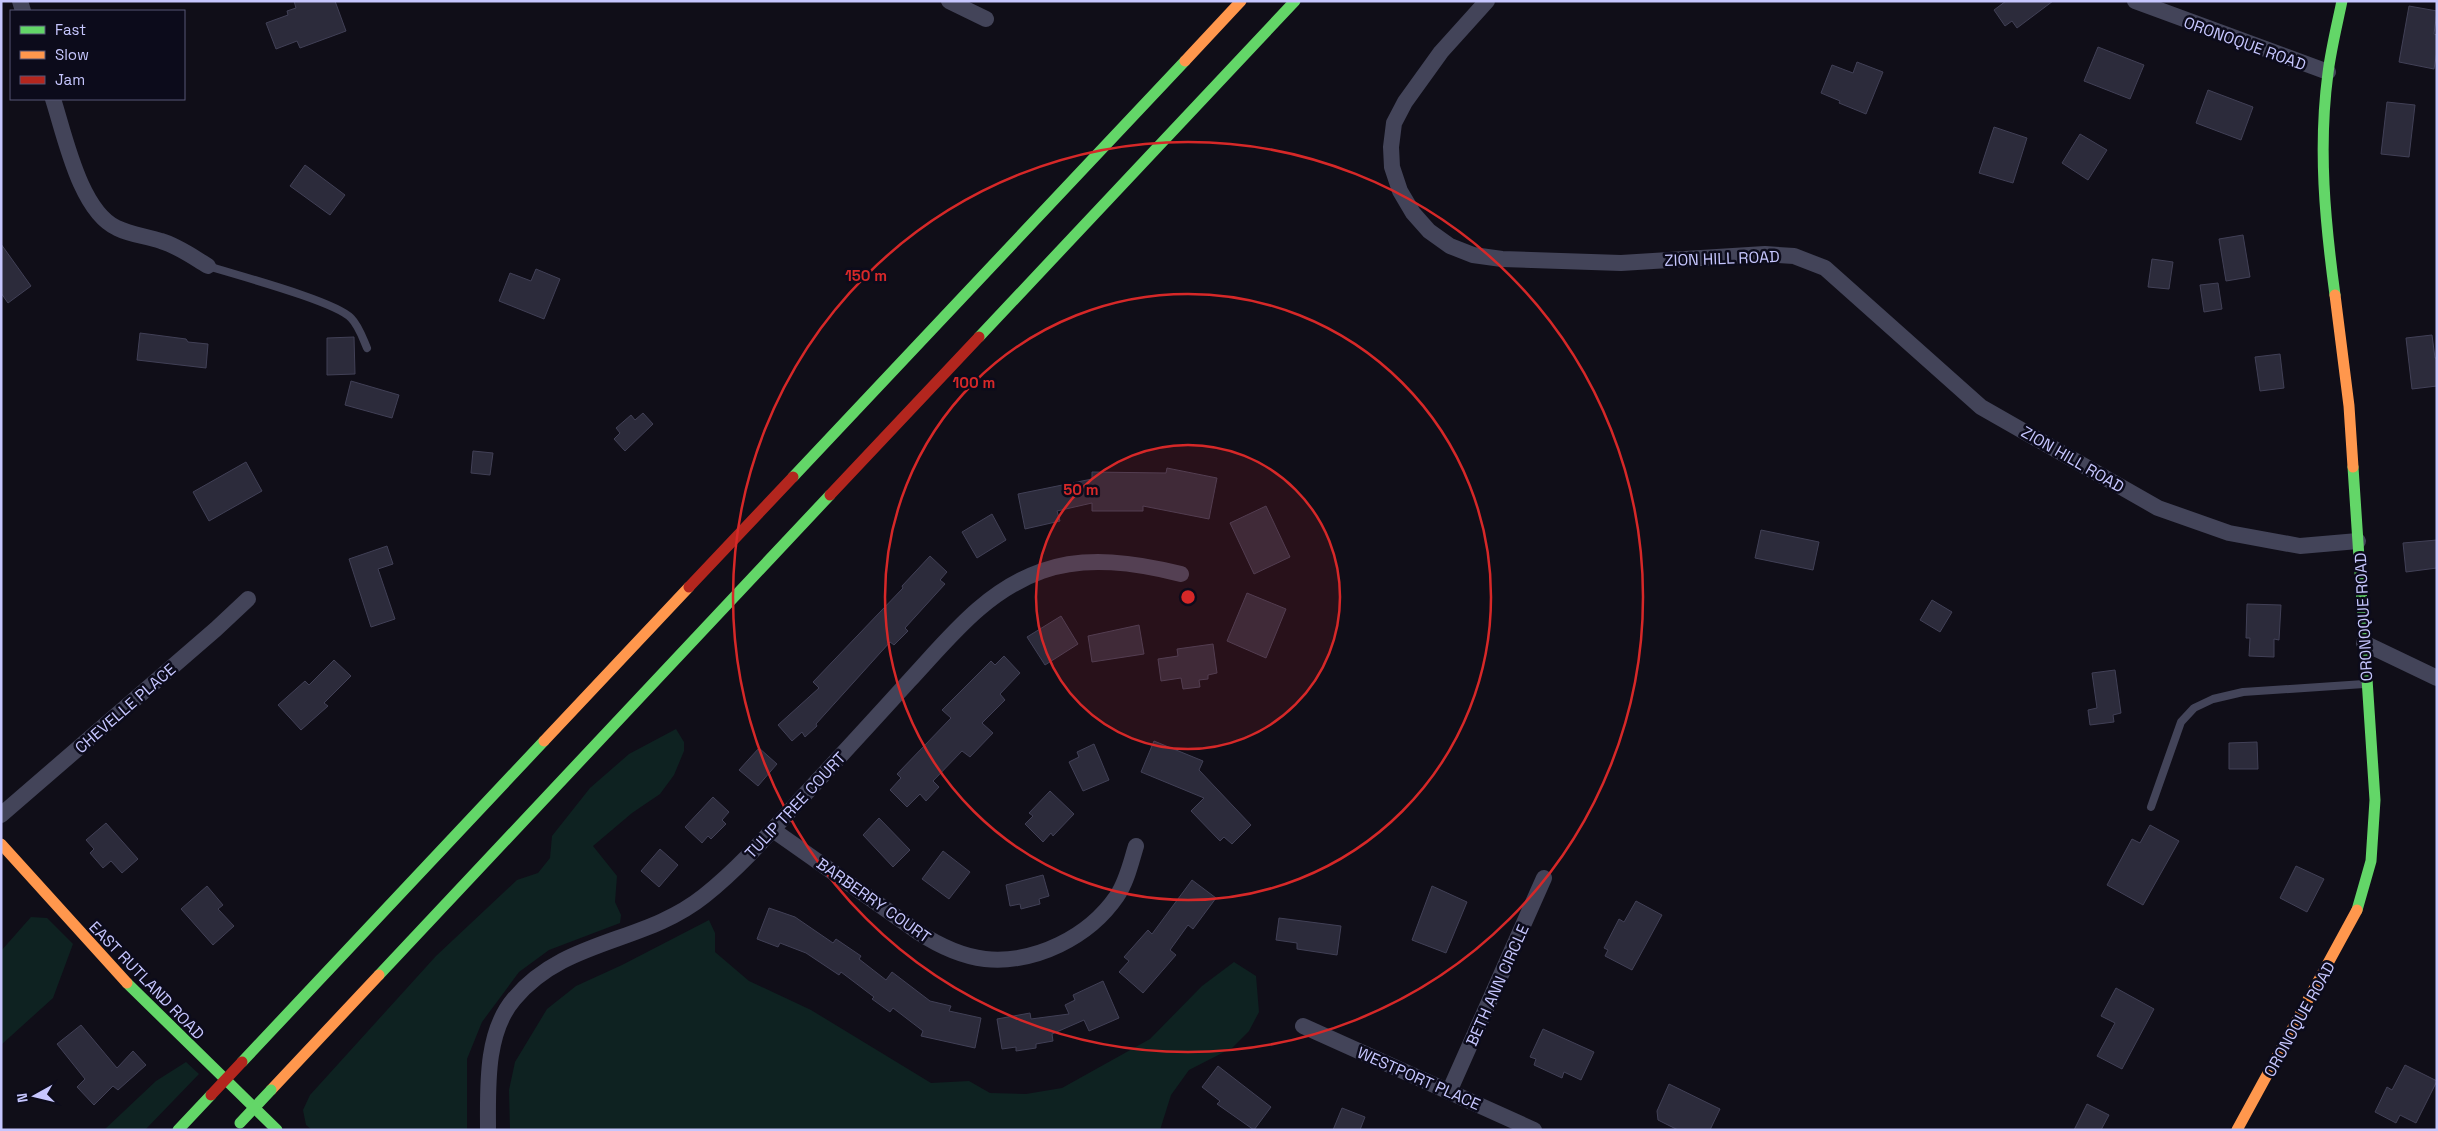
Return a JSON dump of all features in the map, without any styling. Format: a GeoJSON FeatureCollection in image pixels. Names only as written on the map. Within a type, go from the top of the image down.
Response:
{"type":"FeatureCollection","features":[{"type":"Feature","properties":{"kind":"main road"},"geometry":{"type":"LineString","coordinates":[[178,1130],[1241,1]]}},
{"type":"Feature","properties":{"kind":"main road"},"geometry":{"type":"LineString","coordinates":[[237,1126],[1295,1]]}},
{"type":"Feature","properties":{"kind":"main road","name":"ORONOQUE ROAD"},"geometry":{"type":"LineString","coordinates":[[2237,1130],[2339,947],[2362,898],[2370,872],[2376,827],[2349,406],[2323,191],[2323,134],[2328,72],[2342,1]]}},
{"type":"Feature","properties":{"kind":"main road","name":"EAST RUTLAND ROAD"},"geometry":{"type":"LineString","coordinates":[[1,844],[45,896],[126,984],[198,1056],[277,1130]]}},
{"type":"Feature","properties":{"kind":"street"},"geometry":{"type":"LineString","coordinates":[[949,1],[986,19]]}},
{"type":"Feature","properties":{"kind":"street","name":"ZION HILL ROAD"},"geometry":{"type":"LineString","coordinates":[[1487,1],[1441,52],[1404,102],[1394,123],[1391,147],[1392,167],[1400,191],[1412,212],[1429,231],[1450,246],[1473,255],[1502,259],[1621,263],[1764,254],[1794,256],[1825,268],[1981,407],[2158,508],[2229,533],[2300,546],[2358,541]]}},
{"type":"Feature","properties":{"kind":"street","name":"ORONOQUE ROAD"},"geometry":{"type":"LineString","coordinates":[[2134,1],[2328,72]]}},
{"type":"Feature","properties":{"kind":"street"},"geometry":{"type":"LineString","coordinates":[[53,100],[85,195],[94,210],[105,221],[118,229],[163,241],[190,254],[208,266]]}},
{"type":"Feature","properties":{"kind":"street","name":"TULIP TREE COURT"},"geometry":{"type":"LineString","coordinates":[[488,1130],[488,1080],[499,1026],[512,1001],[530,981],[553,964],[577,953],[661,924],[684,912],[729,874],[773,830],[951,635],[998,592],[1044,570],[1072,564],[1128,564],[1181,574]]}},
{"type":"Feature","properties":{"kind":"street","name":"CHEVELLE PLACE"},"geometry":{"type":"LineString","coordinates":[[1,815],[216,629],[248,599]]}},
{"type":"Feature","properties":{"kind":"street"},"geometry":{"type":"LineString","coordinates":[[2364,643],[2437,678]]}},
{"type":"Feature","properties":{"kind":"street","name":"BARBERRY COURT"},"geometry":{"type":"LineString","coordinates":[[773,830],[939,945],[961,954],[984,958],[1007,959],[1032,955],[1059,945],[1082,931],[1103,914],[1118,894],[1136,846]]}},
{"type":"Feature","properties":{"kind":"street","name":"BETH ANN CIRCLE"},"geometry":{"type":"LineString","coordinates":[[1449,1092],[1544,878]]}},
{"type":"Feature","properties":{"kind":"street","name":"WESTPORT PLACE"},"geometry":{"type":"LineString","coordinates":[[1303,1026],[1534,1130]]}},
{"type":"Feature","properties":{"kind":"lane"},"geometry":{"type":"LineString","coordinates":[[208,266],[297,294],[342,312],[351,317],[367,348]]}},
{"type":"Feature","properties":{"kind":"lane"},"geometry":{"type":"LineString","coordinates":[[2151,807],[2181,722],[2194,708],[2213,698],[2243,692],[2367,684]]}},
{"type":"Feature","properties":{"kind":"green space"},"geometry":{"type":"Polygon","coordinates":[[[676,729],[684,742],[684,751],[674,775],[660,794],[632,813],[593,846],[617,876],[615,902],[621,915],[620,923],[549,950],[519,972],[482,1022],[467,1059],[467,1130],[312,1130],[306,1125],[303,1110],[310,1095],[436,956],[517,880],[538,873],[550,858],[552,836],[590,788],[629,754],[676,729]]]}},
{"type":"Feature","properties":{"kind":"green space"},"geometry":{"type":"Polygon","coordinates":[[[31,917],[47,918],[73,944],[53,998],[1,1045],[1,951],[31,917]]]}},
{"type":"Feature","properties":{"kind":"green space"},"geometry":{"type":"Polygon","coordinates":[[[709,920],[715,933],[715,952],[749,981],[811,1010],[931,1083],[969,1081],[990,1093],[1026,1094],[1062,1088],[1150,1039],[1202,986],[1234,962],[1256,976],[1259,1012],[1249,1031],[1232,1048],[1189,1070],[1171,1095],[1160,1130],[510,1130],[509,1090],[515,1062],[547,1009],[576,986],[622,965],[709,920]]]}},
{"type":"Feature","properties":{"kind":"green space"},"geometry":{"type":"Polygon","coordinates":[[[186,1062],[199,1074],[145,1130],[104,1130],[156,1081],[186,1062]]]}},
{"type":"Feature","properties":{"kind":"building"},"geometry":{"type":"Polygon","coordinates":[[[294,1],[335,1],[346,31],[300,48],[297,41],[276,49],[266,23],[288,15],[287,11],[296,8],[294,1]]]}},
{"type":"Feature","properties":{"kind":"building"},"geometry":{"type":"Polygon","coordinates":[[[2006,1],[2053,1],[2017,28],[2012,21],[2005,26],[1994,10],[2006,1]]]}},
{"type":"Feature","properties":{"kind":"building"},"geometry":{"type":"Polygon","coordinates":[[[2409,6],[2437,11],[2434,34],[2437,35],[2437,51],[2434,69],[2399,62],[2409,6]]]}},
{"type":"Feature","properties":{"kind":"building"},"geometry":{"type":"Polygon","coordinates":[[[2098,47],[2144,65],[2130,99],[2084,81],[2098,47]]]}},
{"type":"Feature","properties":{"kind":"building"},"geometry":{"type":"Polygon","coordinates":[[[1857,62],[1883,72],[1866,114],[1821,93],[1832,65],[1853,73],[1857,62]]]}},
{"type":"Feature","properties":{"kind":"building"},"geometry":{"type":"Polygon","coordinates":[[[2208,90],[2253,107],[2241,140],[2196,123],[2208,90]]]}},
{"type":"Feature","properties":{"kind":"building"},"geometry":{"type":"Polygon","coordinates":[[[2387,102],[2415,105],[2409,157],[2381,154],[2387,102]]]}},
{"type":"Feature","properties":{"kind":"building"},"geometry":{"type":"Polygon","coordinates":[[[1994,127],[2027,138],[2013,183],[1979,173],[1994,127]]]}},
{"type":"Feature","properties":{"kind":"building"},"geometry":{"type":"Polygon","coordinates":[[[2080,134],[2107,150],[2088,180],[2062,163],[2080,134]]]}},
{"type":"Feature","properties":{"kind":"building"},"geometry":{"type":"Polygon","coordinates":[[[305,165],[345,195],[330,215],[290,186],[305,165]]]}},
{"type":"Feature","properties":{"kind":"building"},"geometry":{"type":"Polygon","coordinates":[[[2243,235],[2250,277],[2226,281],[2219,239],[2243,235]]]}},
{"type":"Feature","properties":{"kind":"building"},"geometry":{"type":"Polygon","coordinates":[[[1,244],[31,286],[8,303],[1,293],[1,244]]]}},
{"type":"Feature","properties":{"kind":"building"},"geometry":{"type":"Polygon","coordinates":[[[2152,259],[2173,262],[2169,289],[2148,287],[2152,259]]]}},
{"type":"Feature","properties":{"kind":"building"},"geometry":{"type":"Polygon","coordinates":[[[536,269],[560,279],[544,319],[499,301],[510,273],[531,281],[536,269]]]}},
{"type":"Feature","properties":{"kind":"building"},"geometry":{"type":"Polygon","coordinates":[[[2218,283],[2222,309],[2204,312],[2200,285],[2218,283]]]}},
{"type":"Feature","properties":{"kind":"building"},"geometry":{"type":"Polygon","coordinates":[[[140,333],[208,344],[206,368],[137,360],[140,333]]]}},
{"type":"Feature","properties":{"kind":"building"},"geometry":{"type":"Polygon","coordinates":[[[2432,335],[2435,358],[2437,358],[2437,386],[2412,389],[2406,338],[2432,335]]]}},
{"type":"Feature","properties":{"kind":"building"},"geometry":{"type":"Polygon","coordinates":[[[354,337],[355,374],[327,375],[327,338],[354,337]]]}},
{"type":"Feature","properties":{"kind":"building"},"geometry":{"type":"Polygon","coordinates":[[[2280,354],[2284,388],[2260,391],[2255,357],[2280,354]]]}},
{"type":"Feature","properties":{"kind":"building"},"geometry":{"type":"Polygon","coordinates":[[[351,381],[399,395],[392,418],[345,405],[351,381]]]}},
{"type":"Feature","properties":{"kind":"building"},"geometry":{"type":"Polygon","coordinates":[[[643,413],[653,424],[625,451],[614,439],[620,433],[616,428],[631,415],[635,420],[643,413]]]}},
{"type":"Feature","properties":{"kind":"building"},"geometry":{"type":"Polygon","coordinates":[[[473,451],[493,453],[490,475],[471,473],[473,451]]]}},
{"type":"Feature","properties":{"kind":"building"},"geometry":{"type":"Polygon","coordinates":[[[246,462],[262,491],[209,521],[193,492],[246,462]]]}},
{"type":"Feature","properties":{"kind":"building"},"geometry":{"type":"Polygon","coordinates":[[[1167,468],[1217,478],[1209,519],[1143,506],[1143,511],[1092,511],[1092,503],[1057,511],[1060,521],[1025,529],[1018,494],[1092,479],[1092,472],[1166,473],[1167,468]]]}},
{"type":"Feature","properties":{"kind":"building"},"geometry":{"type":"Polygon","coordinates":[[[1266,506],[1290,557],[1254,574],[1230,523],[1266,506]]]}},
{"type":"Feature","properties":{"kind":"building"},"geometry":{"type":"Polygon","coordinates":[[[992,514],[1006,540],[977,558],[962,532],[992,514]]]}},
{"type":"Feature","properties":{"kind":"building"},"geometry":{"type":"Polygon","coordinates":[[[1761,530],[1819,542],[1813,570],[1755,558],[1761,530]]]}},
{"type":"Feature","properties":{"kind":"building"},"geometry":{"type":"Polygon","coordinates":[[[2437,540],[2437,568],[2406,572],[2403,543],[2437,540]]]}},
{"type":"Feature","properties":{"kind":"building"},"geometry":{"type":"Polygon","coordinates":[[[387,546],[393,564],[378,569],[395,619],[371,627],[349,559],[387,546]]]}},
{"type":"Feature","properties":{"kind":"building"},"geometry":{"type":"Polygon","coordinates":[[[930,556],[947,572],[940,580],[945,584],[905,628],[908,631],[894,645],[890,642],[816,724],[817,726],[805,737],[802,732],[792,741],[778,725],[819,688],[813,682],[903,588],[902,586],[930,556]]]}},
{"type":"Feature","properties":{"kind":"building"},"geometry":{"type":"Polygon","coordinates":[[[1247,593],[1286,609],[1266,658],[1227,641],[1247,593]]]}},
{"type":"Feature","properties":{"kind":"building"},"geometry":{"type":"Polygon","coordinates":[[[1932,600],[1952,612],[1940,632],[1920,620],[1932,600]]]}},
{"type":"Feature","properties":{"kind":"building"},"geometry":{"type":"Polygon","coordinates":[[[2247,604],[2281,605],[2279,640],[2274,639],[2274,657],[2249,656],[2250,638],[2246,638],[2247,604]]]}},
{"type":"Feature","properties":{"kind":"building"},"geometry":{"type":"Polygon","coordinates":[[[1061,616],[1078,644],[1045,665],[1027,637],[1061,616]]]}},
{"type":"Feature","properties":{"kind":"building"},"geometry":{"type":"Polygon","coordinates":[[[1139,625],[1144,654],[1092,662],[1088,636],[1139,625]]]}},
{"type":"Feature","properties":{"kind":"building"},"geometry":{"type":"Polygon","coordinates":[[[1213,644],[1217,673],[1208,675],[1208,679],[1199,680],[1200,687],[1183,689],[1181,678],[1161,681],[1158,659],[1178,656],[1177,649],[1213,644]]]}},
{"type":"Feature","properties":{"kind":"building"},"geometry":{"type":"Polygon","coordinates":[[[1004,656],[1020,673],[1000,694],[1005,700],[982,723],[993,733],[970,757],[962,751],[933,781],[939,787],[926,801],[920,794],[907,807],[890,790],[901,778],[897,774],[951,718],[942,710],[991,661],[995,665],[1004,656]]]}},
{"type":"Feature","properties":{"kind":"building"},"geometry":{"type":"Polygon","coordinates":[[[334,660],[351,676],[324,703],[328,706],[301,730],[278,705],[305,681],[309,685],[334,660]]]}},
{"type":"Feature","properties":{"kind":"building"},"geometry":{"type":"Polygon","coordinates":[[[2115,670],[2121,713],[2113,715],[2114,722],[2090,725],[2088,710],[2097,708],[2092,673],[2115,670]]]}},
{"type":"Feature","properties":{"kind":"building"},"geometry":{"type":"Polygon","coordinates":[[[1154,741],[1203,761],[1199,770],[1251,825],[1232,844],[1224,837],[1220,841],[1191,811],[1204,798],[1141,772],[1154,741]]]}},
{"type":"Feature","properties":{"kind":"building"},"geometry":{"type":"Polygon","coordinates":[[[2257,742],[2258,769],[2229,769],[2229,743],[2257,742]]]}},
{"type":"Feature","properties":{"kind":"building"},"geometry":{"type":"Polygon","coordinates":[[[1094,744],[1109,780],[1083,791],[1069,762],[1079,757],[1077,752],[1094,744]]]}},
{"type":"Feature","properties":{"kind":"building"},"geometry":{"type":"Polygon","coordinates":[[[759,748],[777,764],[758,786],[739,770],[759,748]]]}},
{"type":"Feature","properties":{"kind":"building"},"geometry":{"type":"Polygon","coordinates":[[[1050,791],[1074,814],[1053,836],[1051,833],[1043,842],[1025,824],[1033,816],[1029,813],[1050,791]]]}},
{"type":"Feature","properties":{"kind":"building"},"geometry":{"type":"Polygon","coordinates":[[[713,797],[729,812],[722,820],[726,824],[711,839],[708,836],[702,843],[685,827],[713,797]]]}},
{"type":"Feature","properties":{"kind":"building"},"geometry":{"type":"Polygon","coordinates":[[[879,818],[910,850],[893,867],[863,835],[879,818]]]}},
{"type":"Feature","properties":{"kind":"building"},"geometry":{"type":"Polygon","coordinates":[[[106,823],[138,859],[122,873],[111,861],[103,868],[90,853],[94,849],[86,840],[106,823]]]}},
{"type":"Feature","properties":{"kind":"building"},"geometry":{"type":"Polygon","coordinates":[[[2150,825],[2179,841],[2143,905],[2107,885],[2132,839],[2140,843],[2150,825]]]}},
{"type":"Feature","properties":{"kind":"building"},"geometry":{"type":"Polygon","coordinates":[[[660,849],[678,865],[659,887],[641,871],[660,849]]]}},
{"type":"Feature","properties":{"kind":"building"},"geometry":{"type":"Polygon","coordinates":[[[943,851],[970,872],[949,899],[922,879],[943,851]]]}},
{"type":"Feature","properties":{"kind":"building"},"geometry":{"type":"Polygon","coordinates":[[[2296,866],[2324,879],[2307,912],[2280,898],[2296,866]]]}},
{"type":"Feature","properties":{"kind":"building"},"geometry":{"type":"Polygon","coordinates":[[[1043,875],[1049,896],[1039,899],[1040,904],[1021,909],[1020,904],[1010,906],[1006,885],[1043,875]]]}},
{"type":"Feature","properties":{"kind":"building"},"geometry":{"type":"Polygon","coordinates":[[[1192,880],[1216,898],[1193,929],[1188,925],[1170,950],[1176,955],[1143,993],[1119,972],[1129,961],[1124,957],[1148,930],[1152,934],[1192,880]]]}},
{"type":"Feature","properties":{"kind":"building"},"geometry":{"type":"Polygon","coordinates":[[[207,886],[223,905],[218,909],[234,926],[213,945],[181,909],[207,886]]]}},
{"type":"Feature","properties":{"kind":"building"},"geometry":{"type":"Polygon","coordinates":[[[1432,886],[1467,902],[1446,953],[1412,940],[1432,886]]]}},
{"type":"Feature","properties":{"kind":"building"},"geometry":{"type":"Polygon","coordinates":[[[1636,901],[1662,915],[1632,970],[1605,956],[1608,950],[1604,948],[1619,919],[1624,922],[1636,901]]]}},
{"type":"Feature","properties":{"kind":"building"},"geometry":{"type":"Polygon","coordinates":[[[769,908],[795,917],[833,943],[836,939],[861,956],[859,959],[886,980],[892,972],[930,1001],[951,1006],[949,1011],[981,1018],[975,1048],[921,1036],[923,1031],[893,1008],[890,1012],[872,999],[874,997],[841,972],[839,975],[806,953],[780,943],[778,947],[757,939],[769,908]]]}},
{"type":"Feature","properties":{"kind":"building"},"geometry":{"type":"Polygon","coordinates":[[[1279,918],[1341,926],[1337,955],[1297,949],[1297,943],[1276,940],[1279,918]]]}},
{"type":"Feature","properties":{"kind":"building"},"geometry":{"type":"Polygon","coordinates":[[[1103,981],[1119,1018],[1089,1031],[1084,1020],[1052,1034],[1053,1041],[1036,1044],[1036,1048],[1016,1051],[1016,1047],[1002,1049],[997,1019],[1030,1013],[1031,1019],[1069,1014],[1065,1005],[1075,1000],[1073,995],[1103,981]]]}},
{"type":"Feature","properties":{"kind":"building"},"geometry":{"type":"Polygon","coordinates":[[[2116,988],[2154,1009],[2122,1069],[2097,1056],[2115,1023],[2101,1016],[2116,988]]]}},
{"type":"Feature","properties":{"kind":"building"},"geometry":{"type":"Polygon","coordinates":[[[81,1025],[117,1068],[133,1051],[146,1065],[118,1090],[113,1086],[94,1105],[77,1087],[85,1079],[57,1044],[81,1025]]]}},
{"type":"Feature","properties":{"kind":"building"},"geometry":{"type":"Polygon","coordinates":[[[1543,1029],[1594,1052],[1581,1080],[1564,1072],[1562,1078],[1534,1065],[1536,1059],[1530,1057],[1543,1029]]]}},
{"type":"Feature","properties":{"kind":"building"},"geometry":{"type":"Polygon","coordinates":[[[2405,1065],[2437,1081],[2416,1123],[2400,1115],[2396,1123],[2375,1112],[2387,1087],[2392,1090],[2405,1065]]]}},
{"type":"Feature","properties":{"kind":"building"},"geometry":{"type":"Polygon","coordinates":[[[1218,1066],[1271,1107],[1254,1130],[1217,1104],[1220,1101],[1202,1087],[1218,1066]]]}},
{"type":"Feature","properties":{"kind":"building"},"geometry":{"type":"Polygon","coordinates":[[[1669,1084],[1720,1109],[1710,1130],[1678,1130],[1658,1120],[1657,1111],[1669,1084]]]}},
{"type":"Feature","properties":{"kind":"building"},"geometry":{"type":"Polygon","coordinates":[[[2087,1104],[2109,1115],[2101,1130],[2074,1130],[2087,1104]]]}},
{"type":"Feature","properties":{"kind":"building"},"geometry":{"type":"Polygon","coordinates":[[[1342,1108],[1365,1117],[1360,1130],[1333,1130],[1342,1108]]]}},
{"type":"Feature","properties":{"kind":"traffic: fast"},"geometry":{"type":"LineString","coordinates":[[979,337],[1295,1]]}},
{"type":"Feature","properties":{"kind":"traffic: fast"},"geometry":{"type":"LineString","coordinates":[[2335,295],[2328,240],[2323,129],[2329,64],[2342,1]]}},
{"type":"Feature","properties":{"kind":"traffic: fast"},"geometry":{"type":"LineString","coordinates":[[793,477],[1185,61]]}},
{"type":"Feature","properties":{"kind":"traffic: fast"},"geometry":{"type":"LineString","coordinates":[[2353,467],[2375,800],[2371,861],[2357,910]]}},
{"type":"Feature","properties":{"kind":"traffic: fast"},"geometry":{"type":"LineString","coordinates":[[379,975],[830,495]]}},
{"type":"Feature","properties":{"kind":"traffic: fast"},"geometry":{"type":"LineString","coordinates":[[242,1062],[544,741]]}},
{"type":"Feature","properties":{"kind":"traffic: fast"},"geometry":{"type":"LineString","coordinates":[[127,983],[277,1130]]}},
{"type":"Feature","properties":{"kind":"traffic: fast"},"geometry":{"type":"LineString","coordinates":[[240,1123],[271,1090]]}},
{"type":"Feature","properties":{"kind":"traffic: fast"},"geometry":{"type":"LineString","coordinates":[[178,1130],[211,1095]]}},
{"type":"Feature","properties":{"kind":"traffic: slow"},"geometry":{"type":"LineString","coordinates":[[1185,61],[1241,1]]}},
{"type":"Feature","properties":{"kind":"traffic: slow"},"geometry":{"type":"LineString","coordinates":[[2335,295],[2349,406],[2353,467]]}},
{"type":"Feature","properties":{"kind":"traffic: slow"},"geometry":{"type":"LineString","coordinates":[[544,741],[689,587]]}},
{"type":"Feature","properties":{"kind":"traffic: slow"},"geometry":{"type":"LineString","coordinates":[[1,844],[127,983]]}},
{"type":"Feature","properties":{"kind":"traffic: slow"},"geometry":{"type":"LineString","coordinates":[[2237,1130],[2357,910]]}},
{"type":"Feature","properties":{"kind":"traffic: slow"},"geometry":{"type":"LineString","coordinates":[[271,1090],[379,975]]}},
{"type":"Feature","properties":{"kind":"traffic: jam"},"geometry":{"type":"LineString","coordinates":[[830,495],[979,337]]}},
{"type":"Feature","properties":{"kind":"traffic: jam"},"geometry":{"type":"LineString","coordinates":[[689,587],[793,477]]}},
{"type":"Feature","properties":{"kind":"traffic: jam"},"geometry":{"type":"LineString","coordinates":[[211,1095],[242,1062]]}}]}
